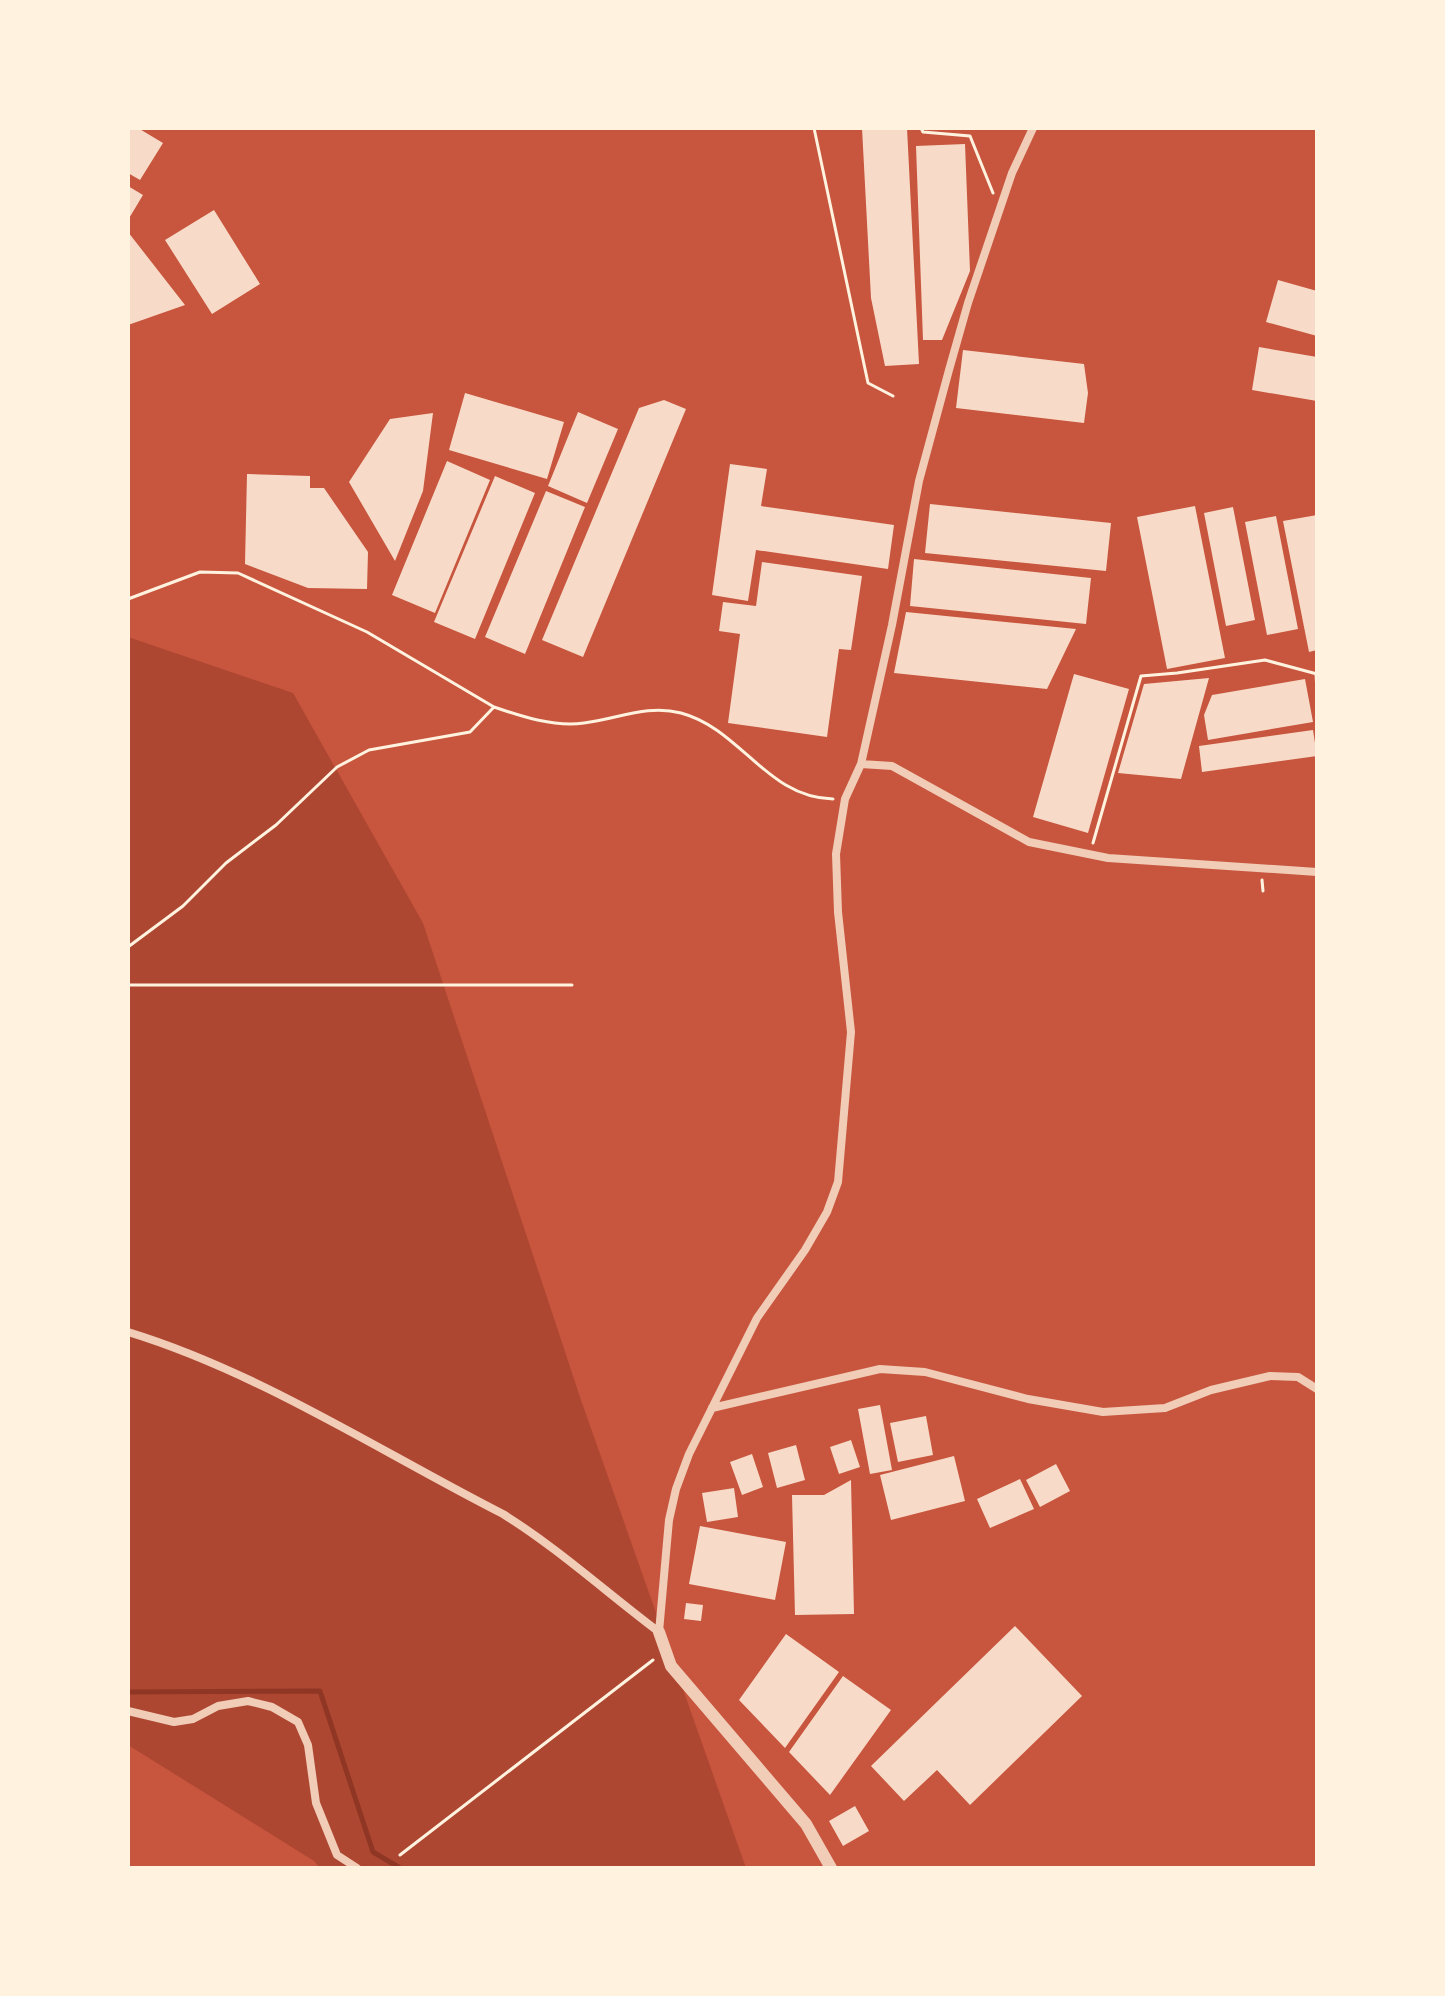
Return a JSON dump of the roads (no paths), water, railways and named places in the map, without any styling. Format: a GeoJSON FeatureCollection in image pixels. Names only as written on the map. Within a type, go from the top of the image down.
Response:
{"type":"FeatureCollection","features":[{"type":"Feature","properties":{"kind":"street"},"geometry":{"type":"LineString","coordinates":[[831,1868],[806,1824],[671,1666],[659,1632],[669,1520],[676,1489],[757,1318],[805,1250],[827,1212],[838,1182],[851,1032],[838,912],[836,854],[845,799],[861,764],[892,625],[919,481],[968,303],[1012,173],[1033,128]]}},
{"type":"Feature","properties":{"kind":"street"},"geometry":{"type":"LineString","coordinates":[[861,764],[892,766],[1029,842],[1123,859],[1317,872]]}},
{"type":"Feature","properties":{"kind":"street"},"geometry":{"type":"LineString","coordinates":[[128,1332],[180,1348],[238,1373],[503,1514],[544,1540],[659,1632]]}},
{"type":"Feature","properties":{"kind":"street"},"geometry":{"type":"LineString","coordinates":[[712,1408],[880,1369],[925,1372],[1028,1399],[1103,1412],[1165,1408],[1211,1390],[1270,1376],[1298,1377],[1317,1389]]}},
{"type":"Feature","properties":{"kind":"street"},"geometry":{"type":"LineString","coordinates":[[128,1711],[174,1722],[193,1719],[218,1706],[248,1701],[272,1707],[298,1722],[308,1745],[316,1803],[337,1855],[357,1868]]}},
{"type":"Feature","properties":{"kind":"waterway"},"geometry":{"type":"LineString","coordinates":[[128,1692],[320,1691],[373,1852],[400,1868]]}}]}
